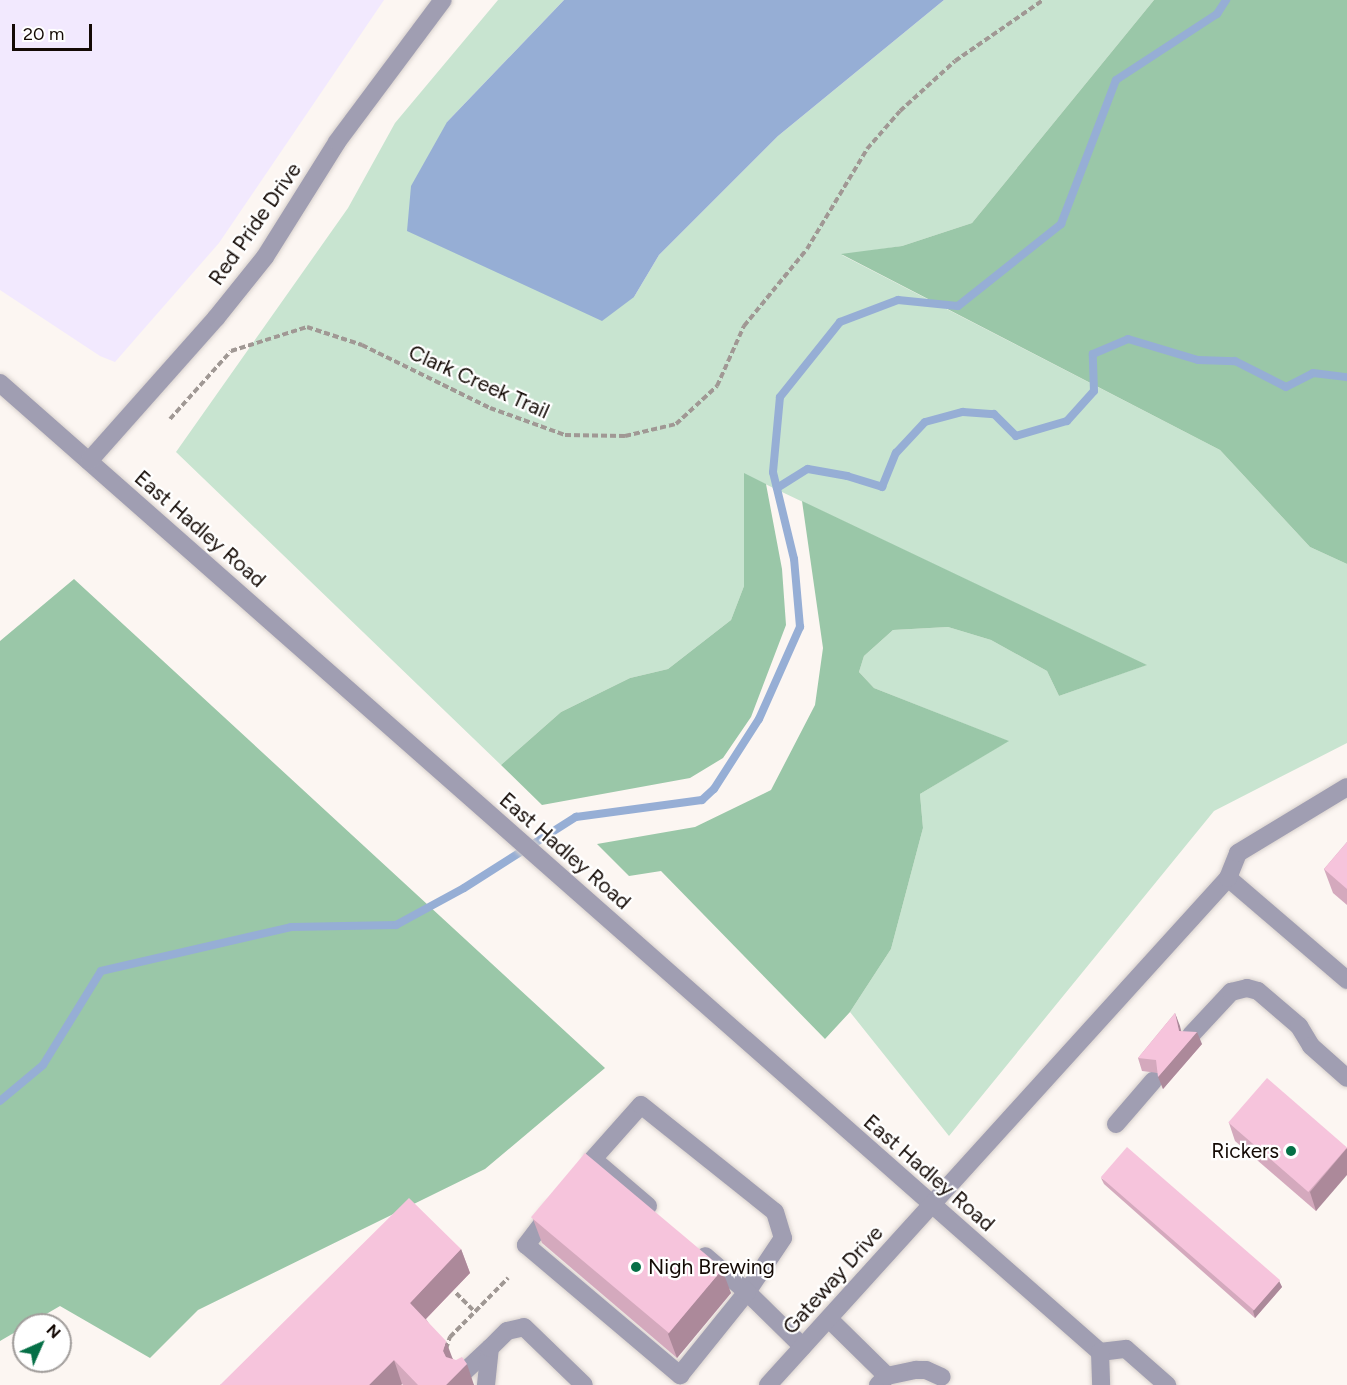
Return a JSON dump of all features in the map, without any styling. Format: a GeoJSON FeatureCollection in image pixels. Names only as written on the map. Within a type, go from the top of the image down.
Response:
{"type":"FeatureCollection","features":[{"type":"Feature","properties":{"kind":"street","name":"Red Pride Drive"},"geometry":{"type":"LineString","coordinates":[[89,461],[265,257],[337,142],[443,0]]}},
{"type":"Feature","properties":{"kind":"street","name":"East Hadley Road"},"geometry":{"type":"LineString","coordinates":[[0,383],[1100,1352]]}},
{"type":"Feature","properties":{"kind":"street","name":"Gateway Drive"},"geometry":{"type":"LineString","coordinates":[[768,1385],[1228,878],[1238,853],[1347,787]]}},
{"type":"Feature","properties":{"kind":"street"},"geometry":{"type":"LineString","coordinates":[[1228,878],[1347,980]]}},
{"type":"Feature","properties":{"kind":"street"},"geometry":{"type":"LineString","coordinates":[[1191,1035],[1231,992],[1247,988],[1258,991],[1299,1026],[1311,1046],[1347,1078]]}},
{"type":"Feature","properties":{"kind":"street"},"geometry":{"type":"LineString","coordinates":[[1116,1124],[1153,1081]]}},
{"type":"Feature","properties":{"kind":"street"},"geometry":{"type":"LineString","coordinates":[[566,1193],[526,1245],[680,1375],[747,1292],[783,1238],[775,1212],[641,1105],[625,1119],[580,1176]]}},
{"type":"Feature","properties":{"kind":"street"},"geometry":{"type":"LineString","coordinates":[[593,1159],[662,1219]]}},
{"type":"Feature","properties":{"kind":"street"},"geometry":{"type":"LineString","coordinates":[[688,1242],[747,1292],[803,1347]]}},
{"type":"Feature","properties":{"kind":"street"},"geometry":{"type":"LineString","coordinates":[[829,1318],[888,1382],[916,1370],[942,1377]]}},
{"type":"Feature","properties":{"kind":"street"},"geometry":{"type":"LineString","coordinates":[[463,1373],[507,1331],[524,1327],[584,1385]]}},
{"type":"Feature","properties":{"kind":"street"},"geometry":{"type":"LineString","coordinates":[[486,1385],[490,1348]]}},
{"type":"Feature","properties":{"kind":"street"},"geometry":{"type":"LineString","coordinates":[[1101,1385],[1100,1352],[1126,1349],[1167,1385]]}},
{"type":"Feature","properties":{"kind":"path","name":"Clark Creek Trail"},"geometry":{"type":"LineString","coordinates":[[170,419],[231,351],[307,327],[362,345],[490,408],[566,435],[625,436],[676,424],[717,387],[744,326],[807,249],[867,149],[893,119],[955,61],[1043,0]]}},
{"type":"Feature","properties":{"kind":"path"},"geometry":{"type":"LineString","coordinates":[[446,1351],[450,1336],[508,1278]]}},
{"type":"Feature","properties":{"kind":"path"},"geometry":{"type":"LineString","coordinates":[[456,1293],[474,1311]]}},
{"type":"Feature","properties":{"kind":"shaded area"},"geometry":{"type":"Polygon","coordinates":[[[0,0],[384,0],[219,243],[115,362],[100,356],[0,290],[0,0]]]}},
{"type":"Feature","properties":{"kind":"green space"},"geometry":{"type":"Polygon","coordinates":[[[498,0],[564,0],[447,122],[634,297],[659,255],[778,136],[944,0],[1154,0],[972,223],[902,246],[842,255],[1220,450],[1310,547],[1347,564],[1347,743],[1214,811],[949,1136],[850,1012],[891,949],[923,828],[920,794],[1008,741],[874,688],[859,672],[864,656],[893,630],[948,627],[991,640],[1047,671],[1059,696],[1146,665],[744,474],[744,586],[731,620],[668,669],[630,678],[561,712],[501,765],[176,452],[348,208],[395,123],[498,0]]]}},
{"type":"Feature","properties":{"kind":"green space"},"geometry":{"type":"Polygon","coordinates":[[[1154,0],[1347,0],[1347,564],[1310,547],[1220,450],[841,254],[902,246],[972,223],[1154,0]]]}},
{"type":"Feature","properties":{"kind":"green space"},"geometry":{"type":"Polygon","coordinates":[[[744,473],[766,484],[782,569],[786,625],[751,717],[723,758],[690,778],[542,805],[501,765],[561,712],[630,678],[668,669],[731,620],[744,586],[744,473]]]}},
{"type":"Feature","properties":{"kind":"green space"},"geometry":{"type":"Polygon","coordinates":[[[802,501],[1147,665],[1059,696],[1047,671],[991,640],[948,627],[893,630],[864,656],[859,672],[874,688],[1009,741],[920,794],[923,828],[891,949],[850,1012],[825,1039],[661,871],[629,876],[597,844],[695,827],[771,790],[815,705],[823,648],[802,501]]]}},
{"type":"Feature","properties":{"kind":"green space"},"geometry":{"type":"Polygon","coordinates":[[[74,579],[605,1068],[485,1169],[198,1310],[150,1358],[60,1306],[48,1313],[12,1313],[12,1334],[0,1341],[0,641],[74,579]]]}},
{"type":"Feature","properties":{"kind":"water"},"geometry":{"type":"Polygon","coordinates":[[[564,0],[944,0],[778,136],[659,255],[634,297],[602,321],[407,231],[411,186],[447,122],[564,0]]]}},
{"type":"Feature","properties":{"kind":"building"},"geometry":{"type":"Polygon","coordinates":[[[1347,842],[1347,889],[1324,869],[1347,842]]]}},
{"type":"Feature","properties":{"kind":"building"},"geometry":{"type":"Polygon","coordinates":[[[1175,1013],[1179,1031],[1197,1032],[1158,1077],[1156,1060],[1138,1058],[1175,1013]]]}},
{"type":"Feature","properties":{"kind":"building","name":"Rickers"},"geometry":{"type":"Polygon","coordinates":[[[1267,1078],[1347,1148],[1308,1192],[1228,1123],[1267,1078]]]}},
{"type":"Feature","properties":{"kind":"building","name":"Rickers"},"geometry":{"type":"Polygon","coordinates":[[[1127,1147],[1280,1280],[1254,1310],[1101,1177],[1127,1147]]]}},
{"type":"Feature","properties":{"kind":"building","name":"Nigh Brewing"},"geometry":{"type":"Polygon","coordinates":[[[585,1153],[723,1269],[669,1333],[531,1217],[585,1153]]]}},
{"type":"Feature","properties":{"kind":"building"},"geometry":{"type":"Polygon","coordinates":[[[409,1198],[461,1249],[410,1303],[446,1341],[443,1351],[446,1357],[456,1360],[462,1357],[467,1364],[446,1385],[418,1385],[394,1360],[369,1385],[220,1385],[409,1198]]]}},
{"type":"Feature","properties":{"kind":"waterway"},"geometry":{"type":"LineString","coordinates":[[0,1101],[43,1065],[101,971],[291,927],[396,925],[464,888],[576,817],[702,800],[714,789],[759,719],[800,627],[794,559],[773,472],[780,397],[840,322],[898,300],[958,306],[1061,224],[1116,80],[1217,14],[1226,0]]}},
{"type":"Feature","properties":{"kind":"waterway"},"geometry":{"type":"LineString","coordinates":[[777,488],[808,469],[847,476],[882,487],[896,453],[925,422],[963,412],[994,414],[1016,436],[1067,421],[1094,391],[1093,354],[1128,339],[1198,360],[1235,361],[1286,387],[1313,373],[1347,377]]}},
{"type":"Feature","properties":{"kind":"place","name":"Rickers"},"geometry":{"type":"Point","coordinates":[1291,1151]}},
{"type":"Feature","properties":{"kind":"place","name":"Nigh Brewing"},"geometry":{"type":"Point","coordinates":[636,1267]}}]}
